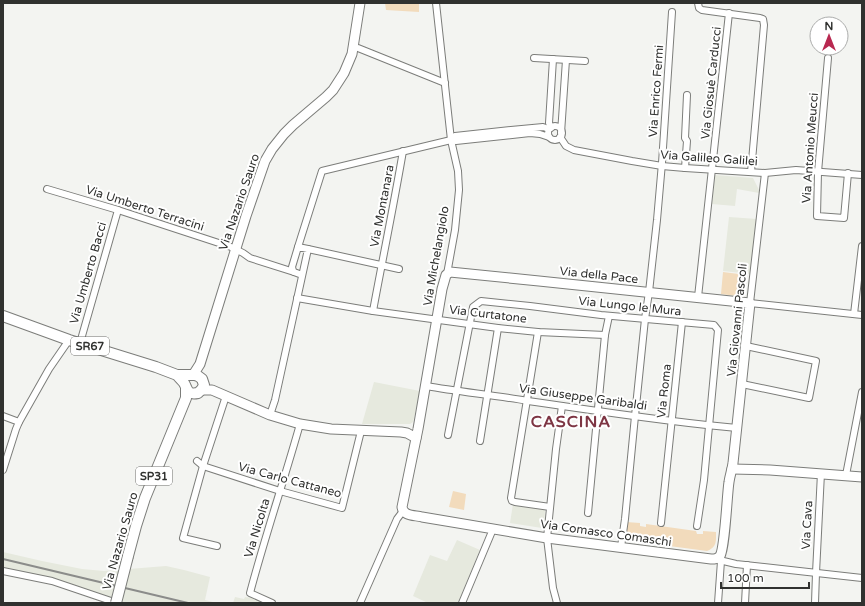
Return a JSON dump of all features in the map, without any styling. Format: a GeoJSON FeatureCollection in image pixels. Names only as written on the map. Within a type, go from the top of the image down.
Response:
{"type":"FeatureCollection","features":[{"type":"Feature","properties":{"kind":"main road","name":"Via Nazario Sauro"},"geometry":{"type":"LineString","coordinates":[[116,603],[145,498],[194,385],[236,249],[269,153],[284,134],[319,104],[339,82],[347,68],[354,47],[360,3]]}},
{"type":"Feature","properties":{"kind":"main road","name":"Via della Pace"},"geometry":{"type":"LineString","coordinates":[[447,274],[450,272],[456,272],[750,303]]}},
{"type":"Feature","properties":{"kind":"main road","name":"Via Michelangiolo"},"geometry":{"type":"LineString","coordinates":[[403,511],[402,507],[426,386],[443,285],[447,274]]}},
{"type":"Feature","properties":{"kind":"main road","name":"Via Giovanni Pascoli"},"geometry":{"type":"LineString","coordinates":[[732,469],[750,303]]}},
{"type":"Feature","properties":{"kind":"main road","name":"SR67"},"geometry":{"type":"LineString","coordinates":[[3,316],[69,340],[140,361],[177,375],[194,385]]}},
{"type":"Feature","properties":{"kind":"main road"},"geometry":{"type":"LineString","coordinates":[[194,385],[212,390],[270,415],[300,424],[332,429],[402,432],[416,438]]}},
{"type":"Feature","properties":{"kind":"main road"},"geometry":{"type":"LineString","coordinates":[[402,432],[414,426],[419,420]]}},
{"type":"Feature","properties":{"kind":"main road"},"geometry":{"type":"LineString","coordinates":[[718,560],[721,552],[729,480],[732,469],[821,473],[862,477]]}},
{"type":"Feature","properties":{"kind":"main road","name":"Via Comasco Comaschi"},"geometry":{"type":"LineString","coordinates":[[403,511],[406,514],[415,516],[547,538],[718,560]]}},
{"type":"Feature","properties":{"kind":"street","name":"Via Michelangiolo"},"geometry":{"type":"LineString","coordinates":[[436,3],[451,140],[458,171],[459,190],[455,230],[447,274]]}},
{"type":"Feature","properties":{"kind":"street"},"geometry":{"type":"LineString","coordinates":[[698,3],[699,8],[702,10],[763,19],[764,25],[751,172]]}},
{"type":"Feature","properties":{"kind":"street","name":"Via Enrico Fermi"},"geometry":{"type":"LineString","coordinates":[[620,547],[625,519],[645,319],[650,292],[662,166],[672,12]]}},
{"type":"Feature","properties":{"kind":"street","name":"Via Giosuè Carducci"},"geometry":{"type":"LineString","coordinates":[[698,297],[729,13]]}},
{"type":"Feature","properties":{"kind":"street"},"geometry":{"type":"LineString","coordinates":[[358,48],[445,83]]}},
{"type":"Feature","properties":{"kind":"street"},"geometry":{"type":"LineString","coordinates":[[534,58],[585,61]]}},
{"type":"Feature","properties":{"kind":"street","name":"Via Antonio Meucci"},"geometry":{"type":"LineString","coordinates":[[828,58],[818,172],[817,216],[844,218],[848,173]]}},
{"type":"Feature","properties":{"kind":"street"},"geometry":{"type":"LineString","coordinates":[[549,137],[548,133],[550,128],[549,123],[554,59]]}},
{"type":"Feature","properties":{"kind":"street"},"geometry":{"type":"LineString","coordinates":[[294,272],[292,267],[322,171],[451,140],[456,141],[530,133],[540,134],[555,140],[561,135],[566,60]]}},
{"type":"Feature","properties":{"kind":"street"},"geometry":{"type":"LineString","coordinates":[[685,168],[687,142],[685,138],[687,95]]}},
{"type":"Feature","properties":{"kind":"street","name":"Via Galileo Galilei"},"geometry":{"type":"LineString","coordinates":[[451,140],[455,136],[511,130],[550,128],[554,126],[558,128],[566,146],[574,150],[662,166],[766,173],[796,170],[862,175]]}},
{"type":"Feature","properties":{"kind":"street","name":"Via Montanara"},"geometry":{"type":"LineString","coordinates":[[373,311],[394,206],[403,151]]}},
{"type":"Feature","properties":{"kind":"street","name":"Via Giovanni Pascoli"},"geometry":{"type":"LineString","coordinates":[[750,303],[766,173]]}},
{"type":"Feature","properties":{"kind":"street","name":"Via Umberto Terracini"},"geometry":{"type":"LineString","coordinates":[[47,189],[118,210],[236,249],[250,258],[302,275]]}},
{"type":"Feature","properties":{"kind":"street","name":"Via Umberto Bacci"},"geometry":{"type":"LineString","coordinates":[[80,343],[118,210]]}},
{"type":"Feature","properties":{"kind":"street"},"geometry":{"type":"LineString","coordinates":[[854,314],[862,246]]}},
{"type":"Feature","properties":{"kind":"street","name":"Via Montanara"},"geometry":{"type":"LineString","coordinates":[[298,247],[399,269]]}},
{"type":"Feature","properties":{"kind":"street"},"geometry":{"type":"LineString","coordinates":[[270,415],[275,400],[308,249]]}},
{"type":"Feature","properties":{"kind":"street","name":"Via Curtatone"},"geometry":{"type":"LineString","coordinates":[[297,298],[373,311],[498,328],[538,332],[605,335]]}},
{"type":"Feature","properties":{"kind":"street","name":"Via Lungo le Mura"},"geometry":{"type":"LineString","coordinates":[[448,435],[473,307],[482,301],[609,316],[714,325],[718,330],[704,480],[697,526]]}},
{"type":"Feature","properties":{"kind":"street"},"geometry":{"type":"LineString","coordinates":[[750,303],[862,315]]}},
{"type":"Feature","properties":{"kind":"street"},"geometry":{"type":"LineString","coordinates":[[588,513],[605,335],[609,316]]}},
{"type":"Feature","properties":{"kind":"street","name":"Via Roma"},"geometry":{"type":"LineString","coordinates":[[662,523],[682,322]]}},
{"type":"Feature","properties":{"kind":"street"},"geometry":{"type":"LineString","coordinates":[[480,440],[498,328]]}},
{"type":"Feature","properties":{"kind":"street"},"geometry":{"type":"LineString","coordinates":[[538,332],[511,500],[515,502],[550,507]]}},
{"type":"Feature","properties":{"kind":"street"},"geometry":{"type":"LineString","coordinates":[[3,470],[19,422],[49,369],[69,340]]}},
{"type":"Feature","properties":{"kind":"street"},"geometry":{"type":"LineString","coordinates":[[742,384],[809,398],[816,361],[746,346]]}},
{"type":"Feature","properties":{"kind":"street","name":"Via Giuseppe Garibaldi"},"geometry":{"type":"LineString","coordinates":[[426,386],[635,416],[737,428]]}},
{"type":"Feature","properties":{"kind":"street"},"geometry":{"type":"LineString","coordinates":[[846,475],[862,392]]}},
{"type":"Feature","properties":{"kind":"street"},"geometry":{"type":"LineString","coordinates":[[217,546],[183,538],[203,466],[226,396]]}},
{"type":"Feature","properties":{"kind":"street"},"geometry":{"type":"LineString","coordinates":[[557,603],[553,588],[547,538],[562,406]]}},
{"type":"Feature","properties":{"kind":"street"},"geometry":{"type":"LineString","coordinates":[[3,416],[19,422]]}},
{"type":"Feature","properties":{"kind":"street","name":"Via Nicolta"},"geometry":{"type":"LineString","coordinates":[[272,603],[250,593],[300,424]]}},
{"type":"Feature","properties":{"kind":"street","name":"Via Carlo Cattaneo"},"geometry":{"type":"LineString","coordinates":[[197,461],[203,466],[280,491],[342,508],[361,431]]}},
{"type":"Feature","properties":{"kind":"street","name":"Via Cava"},"geometry":{"type":"LineString","coordinates":[[815,603],[821,473]]}},
{"type":"Feature","properties":{"kind":"street"},"geometry":{"type":"LineString","coordinates":[[360,603],[397,519],[403,511]]}},
{"type":"Feature","properties":{"kind":"street"},"geometry":{"type":"LineString","coordinates":[[462,603],[493,529]]}},
{"type":"Feature","properties":{"kind":"street"},"geometry":{"type":"LineString","coordinates":[[718,603],[718,560],[747,565],[862,578]]}},
{"type":"Feature","properties":{"kind":"street"},"geometry":{"type":"LineString","coordinates":[[745,603],[747,565]]}},
{"type":"Feature","properties":{"kind":"street"},"geometry":{"type":"LineString","coordinates":[[3,570],[52,582],[116,603]]}},
{"type":"Feature","properties":{"kind":"shaded area"},"geometry":{"type":"Polygon","coordinates":[[[385,3],[419,3],[419,12],[386,10],[385,3]]]}},
{"type":"Feature","properties":{"kind":"shaded area"},"geometry":{"type":"Polygon","coordinates":[[[715,175],[753,178],[759,193],[737,189],[735,206],[712,204],[715,175]]]}},
{"type":"Feature","properties":{"kind":"shaded area"},"geometry":{"type":"Polygon","coordinates":[[[729,217],[757,219],[750,274],[723,271],[729,217]]]}},
{"type":"Feature","properties":{"kind":"shaded area"},"geometry":{"type":"Polygon","coordinates":[[[723,272],[747,275],[744,297],[721,294],[723,272]]]}},
{"type":"Feature","properties":{"kind":"shaded area"},"geometry":{"type":"Polygon","coordinates":[[[374,382],[420,391],[413,422],[410,424],[362,424],[374,382]]]}},
{"type":"Feature","properties":{"kind":"shaded area"},"geometry":{"type":"Polygon","coordinates":[[[453,491],[466,494],[464,510],[449,507],[453,491]]]}},
{"type":"Feature","properties":{"kind":"shaded area"},"geometry":{"type":"Polygon","coordinates":[[[513,504],[544,508],[544,527],[542,528],[510,523],[513,504]]]}},
{"type":"Feature","properties":{"kind":"shaded area"},"geometry":{"type":"Polygon","coordinates":[[[626,522],[640,523],[640,526],[646,527],[646,524],[696,531],[697,534],[703,534],[703,531],[716,532],[715,544],[713,548],[707,551],[624,540],[626,522]]]}},
{"type":"Feature","properties":{"kind":"shaded area"},"geometry":{"type":"Polygon","coordinates":[[[457,540],[480,550],[458,603],[428,603],[413,596],[430,555],[447,561],[457,540]]]}},
{"type":"Feature","properties":{"kind":"shaded area"},"geometry":{"type":"Polygon","coordinates":[[[3,552],[82,569],[104,571],[166,566],[184,570],[210,577],[205,600],[217,603],[126,603],[59,581],[3,568],[3,552]]]}},
{"type":"Feature","properties":{"kind":"shaded area"},"geometry":{"type":"Polygon","coordinates":[[[235,597],[244,599],[245,597],[252,598],[264,603],[233,603],[235,597]]]}},
{"type":"Feature","properties":{"kind":"railway"},"geometry":{"type":"LineString","coordinates":[[3,559],[188,603]]}},
{"type":"Feature","properties":{"kind":"district","name":"CASCINA"},"geometry":{"type":"Point","coordinates":[571,422]}}]}
